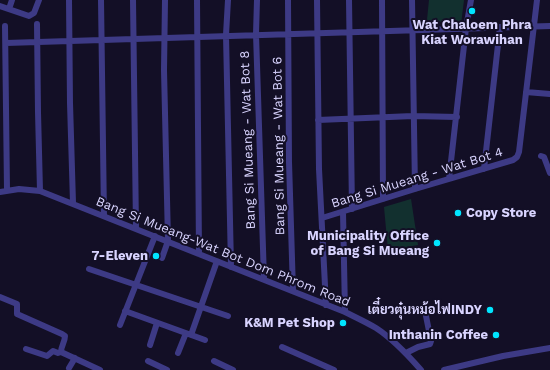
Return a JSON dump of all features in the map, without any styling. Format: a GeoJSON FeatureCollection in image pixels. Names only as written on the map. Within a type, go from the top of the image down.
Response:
{"type":"FeatureCollection","features":[{"type":"Feature","properties":{"kind":"street"},"geometry":{"type":"LineString","coordinates":[[9,9],[12,0]]}},
{"type":"Feature","properties":{"kind":"street"},"geometry":{"type":"LineString","coordinates":[[0,6],[27,16],[34,13],[39,0]]}},
{"type":"Feature","properties":{"kind":"street"},"geometry":{"type":"LineString","coordinates":[[69,0],[73,204]]}},
{"type":"Feature","properties":{"kind":"street"},"geometry":{"type":"LineString","coordinates":[[101,0],[104,216]]}},
{"type":"Feature","properties":{"kind":"street"},"geometry":{"type":"LineString","coordinates":[[132,0],[136,228]]}},
{"type":"Feature","properties":{"kind":"street"},"geometry":{"type":"LineString","coordinates":[[162,258],[168,241],[164,78],[166,37],[165,0]]}},
{"type":"Feature","properties":{"kind":"street"},"geometry":{"type":"LineString","coordinates":[[197,0],[196,36],[199,254]]}},
{"type":"Feature","properties":{"kind":"street"},"geometry":{"type":"LineString","coordinates":[[228,0],[226,35],[231,267]]}},
{"type":"Feature","properties":{"kind":"street","name":"Bang Si Mueang - Wat Bot 8"},"geometry":{"type":"LineString","coordinates":[[257,0],[256,34],[264,280]]}},
{"type":"Feature","properties":{"kind":"street","name":"Bang Si Mueang - Wat Bot 6"},"geometry":{"type":"LineString","coordinates":[[288,0],[293,291]]}},
{"type":"Feature","properties":{"kind":"street"},"geometry":{"type":"LineString","coordinates":[[317,0],[318,120],[322,218]]}},
{"type":"Feature","properties":{"kind":"street"},"geometry":{"type":"LineString","coordinates":[[349,0],[352,209]]}},
{"type":"Feature","properties":{"kind":"street"},"geometry":{"type":"LineString","coordinates":[[382,0],[383,199]]}},
{"type":"Feature","properties":{"kind":"street"},"geometry":{"type":"LineString","coordinates":[[412,0],[415,189]]}},
{"type":"Feature","properties":{"kind":"street"},"geometry":{"type":"LineString","coordinates":[[449,179],[466,28],[471,0]]}},
{"type":"Feature","properties":{"kind":"street","name":"Bang Si Mueang - Wat Bot 4"},"geometry":{"type":"LineString","coordinates":[[326,305],[322,218],[513,160],[518,157],[537,0]]}},
{"type":"Feature","properties":{"kind":"street"},"geometry":{"type":"LineString","coordinates":[[37,24],[40,191]]}},
{"type":"Feature","properties":{"kind":"street"},"geometry":{"type":"LineString","coordinates":[[6,26],[8,190]]}},
{"type":"Feature","properties":{"kind":"street"},"geometry":{"type":"LineString","coordinates":[[6,42],[550,26]]}},
{"type":"Feature","properties":{"kind":"street"},"geometry":{"type":"LineString","coordinates":[[484,169],[500,27]]}},
{"type":"Feature","properties":{"kind":"street"},"geometry":{"type":"LineString","coordinates":[[526,92],[550,94]]}},
{"type":"Feature","properties":{"kind":"street"},"geometry":{"type":"LineString","coordinates":[[318,120],[413,116],[457,117]]}},
{"type":"Feature","properties":{"kind":"street"},"geometry":{"type":"LineString","coordinates":[[0,151],[7,154]]}},
{"type":"Feature","properties":{"kind":"street"},"geometry":{"type":"LineString","coordinates":[[541,156],[544,157],[550,173]]}},
{"type":"Feature","properties":{"kind":"street","name":"Bang Si Mueang-Wat Bot Dom Phrom Road"},"geometry":{"type":"LineString","coordinates":[[0,192],[18,189],[40,191],[345,312],[380,331],[406,354],[420,370]]}},
{"type":"Feature","properties":{"kind":"street"},"geometry":{"type":"LineString","coordinates":[[343,212],[345,312]]}},
{"type":"Feature","properties":{"kind":"street"},"geometry":{"type":"LineString","coordinates":[[120,325],[155,236]]}},
{"type":"Feature","properties":{"kind":"street"},"geometry":{"type":"LineString","coordinates":[[178,353],[201,306],[216,262]]}},
{"type":"Feature","properties":{"kind":"street"},"geometry":{"type":"LineString","coordinates":[[89,269],[228,316]]}},
{"type":"Feature","properties":{"kind":"street"},"geometry":{"type":"LineString","coordinates":[[0,297],[17,304],[17,314],[65,336],[61,352]]}},
{"type":"Feature","properties":{"kind":"street"},"geometry":{"type":"LineString","coordinates":[[125,311],[205,340]]}},
{"type":"Feature","properties":{"kind":"street"},"geometry":{"type":"LineString","coordinates":[[406,354],[418,347],[430,344],[431,341],[425,311]]}},
{"type":"Feature","properties":{"kind":"street"},"geometry":{"type":"LineString","coordinates":[[150,345],[157,323]]}},
{"type":"Feature","properties":{"kind":"street"},"geometry":{"type":"LineString","coordinates":[[282,347],[334,370]]}},
{"type":"Feature","properties":{"kind":"street"},"geometry":{"type":"LineString","coordinates":[[444,370],[503,356],[550,348]]}},
{"type":"Feature","properties":{"kind":"street"},"geometry":{"type":"LineString","coordinates":[[26,349],[47,356],[53,351],[58,353],[61,352],[100,370]]}},
{"type":"Feature","properties":{"kind":"street"},"geometry":{"type":"LineString","coordinates":[[69,368],[75,358]]}},
{"type":"Feature","properties":{"kind":"street"},"geometry":{"type":"LineString","coordinates":[[148,361],[167,370]]}},
{"type":"Feature","properties":{"kind":"street"},"geometry":{"type":"LineString","coordinates":[[214,361],[233,370]]}},
{"type":"Feature","properties":{"kind":"green space"},"geometry":{"type":"Polygon","coordinates":[[[429,0],[464,0],[461,24],[427,20],[429,0]]]}},
{"type":"Feature","properties":{"kind":"green space"},"geometry":{"type":"Polygon","coordinates":[[[411,199],[418,245],[388,250],[384,207],[411,199]]]}},
{"type":"Feature","properties":{"kind":"place","name":"Wat Chaloem Phra Kiat Worawihan"},"geometry":{"type":"Point","coordinates":[472,11]}},
{"type":"Feature","properties":{"kind":"place","name":"Copy Store"},"geometry":{"type":"Point","coordinates":[458,213]}},
{"type":"Feature","properties":{"kind":"place","name":"Municipality Office of Bang Si Mueang"},"geometry":{"type":"Point","coordinates":[437,243]}},
{"type":"Feature","properties":{"kind":"place","name":"7-Eleven"},"geometry":{"type":"Point","coordinates":[156,256]}},
{"type":"Feature","properties":{"kind":"place","name":"เตี๋ยวตุ๋นหม้อไฟINDY"},"geometry":{"type":"Point","coordinates":[490,310]}},
{"type":"Feature","properties":{"kind":"place","name":"K&M Pet Shop"},"geometry":{"type":"Point","coordinates":[343,323]}},
{"type":"Feature","properties":{"kind":"place","name":"Inthanin Coffee"},"geometry":{"type":"Point","coordinates":[496,335]}}]}
